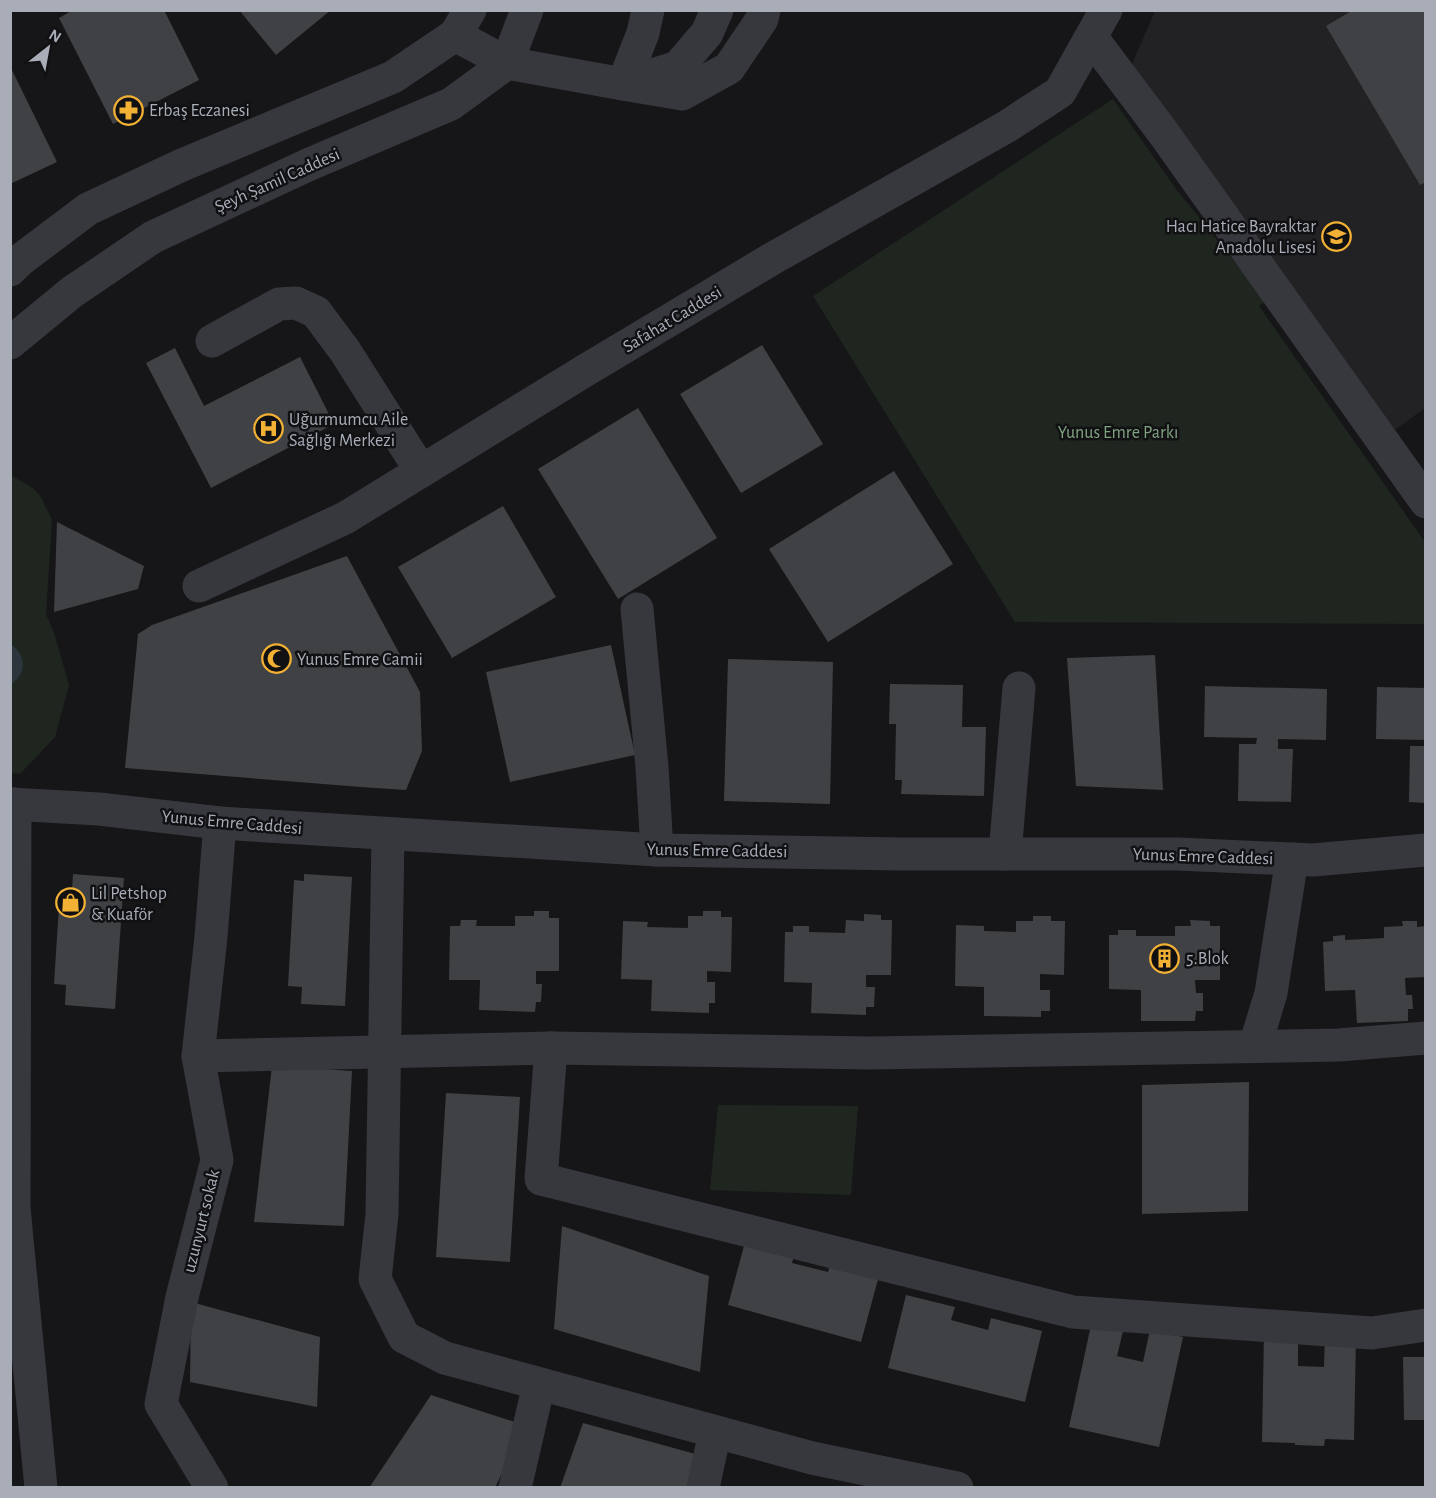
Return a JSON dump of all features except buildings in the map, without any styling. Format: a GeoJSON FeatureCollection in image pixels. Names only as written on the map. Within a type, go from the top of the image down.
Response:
{"type":"FeatureCollection","features":[{"type":"Feature","properties":{"kind":"street"},"geometry":{"type":"LineString","coordinates":[[507,63],[527,10]]}},
{"type":"Feature","properties":{"kind":"street"},"geometry":{"type":"LineString","coordinates":[[623,84],[643,33],[648,10]]}},
{"type":"Feature","properties":{"kind":"street"},"geometry":{"type":"LineString","coordinates":[[623,84],[678,67],[707,33],[717,10]]}},
{"type":"Feature","properties":{"kind":"street"},"geometry":{"type":"LineString","coordinates":[[10,270],[88,209],[182,165],[393,77],[462,23],[507,63],[682,94],[729,69],[762,19],[764,10]]}},
{"type":"Feature","properties":{"kind":"street"},"geometry":{"type":"LineString","coordinates":[[1099,24],[1162,131],[1425,502]]}},
{"type":"Feature","properties":{"kind":"street","name":"Safahat Caddesi"},"geometry":{"type":"LineString","coordinates":[[199,586],[345,518],[770,260],[1006,127],[1060,92],[1099,24]]}},
{"type":"Feature","properties":{"kind":"street","name":"Şeyh Şamil Caddesi"},"geometry":{"type":"LineString","coordinates":[[10,343],[72,291],[153,237],[310,164],[450,104],[507,63]]}},
{"type":"Feature","properties":{"kind":"street"},"geometry":{"type":"LineString","coordinates":[[212,341],[279,304],[297,303],[316,312],[345,351],[421,471]]}},
{"type":"Feature","properties":{"kind":"street"},"geometry":{"type":"LineString","coordinates":[[637,609],[652,767],[657,850]]}},
{"type":"Feature","properties":{"kind":"street"},"geometry":{"type":"LineString","coordinates":[[1005,854],[1019,688]]}},
{"type":"Feature","properties":{"kind":"street"},"geometry":{"type":"LineString","coordinates":[[13,804],[14,1208],[41,1488]]}},
{"type":"Feature","properties":{"kind":"street","name":"Yunus Emre Caddesi"},"geometry":{"type":"LineString","coordinates":[[13,804],[99,809],[220,823],[657,850],[902,854],[1178,854],[1313,860],[1425,850]]}},
{"type":"Feature","properties":{"kind":"street","name":"uzunyurt sokak"},"geometry":{"type":"LineString","coordinates":[[212,1488],[162,1404],[182,1297],[217,1160],[198,1056],[220,823]]}},
{"type":"Feature","properties":{"kind":"street"},"geometry":{"type":"LineString","coordinates":[[388,834],[382,1214],[375,1279],[404,1337],[445,1358],[812,1458],[866,1479],[957,1488]]}},
{"type":"Feature","properties":{"kind":"street"},"geometry":{"type":"LineString","coordinates":[[1255,1046],[1271,993],[1292,859]]}},
{"type":"Feature","properties":{"kind":"street"},"geometry":{"type":"LineString","coordinates":[[198,1056],[551,1048],[870,1053],[1339,1045],[1425,1038]]}},
{"type":"Feature","properties":{"kind":"street"},"geometry":{"type":"LineString","coordinates":[[551,1048],[542,1179],[1073,1312],[1372,1333],[1425,1325]]}},
{"type":"Feature","properties":{"kind":"street"},"geometry":{"type":"LineString","coordinates":[[515,1488],[538,1384]]}},
{"type":"Feature","properties":{"kind":"street"},"geometry":{"type":"LineString","coordinates":[[703,1488],[715,1432]]}},
{"type":"Feature","properties":{"kind":"shaded area","name":"Hacı Hatice Bayraktar Anadolu Lisesi"},"geometry":{"type":"Polygon","coordinates":[[[1155,11],[1425,11],[1425,408],[1385,437],[1132,64],[1155,11]]]}},
{"type":"Feature","properties":{"kind":"shaded area"},"geometry":{"type":"Polygon","coordinates":[[[10,644],[20,653],[23,664],[20,675],[11,684],[10,644]]]}},
{"type":"Feature","properties":{"kind":"green space","name":"Yunus Emre Parkı"},"geometry":{"type":"Polygon","coordinates":[[[1113,99],[1176,189],[1266,301],[1259,306],[1425,542],[1425,624],[1015,622],[813,296],[1113,99]]]}},
{"type":"Feature","properties":{"kind":"green space"},"geometry":{"type":"Polygon","coordinates":[[[10,475],[33,488],[41,497],[52,520],[46,614],[69,685],[55,737],[20,774],[10,773],[10,475]]]}},
{"type":"Feature","properties":{"kind":"green space"},"geometry":{"type":"Polygon","coordinates":[[[718,1105],[858,1106],[851,1195],[710,1190],[718,1105]]]}},
{"type":"Feature","properties":{"kind":"place","name":"Erbaş Eczanesi"},"geometry":{"type":"Point","coordinates":[128,110]}},
{"type":"Feature","properties":{"kind":"place","name":"Hacı Hatice Bayraktar Anadolu Lisesi"},"geometry":{"type":"Point","coordinates":[1337,236]}},
{"type":"Feature","properties":{"kind":"place","name":"Uğurmumcu Aile Sağlığı Merkezi"},"geometry":{"type":"Point","coordinates":[268,429]}},
{"type":"Feature","properties":{"kind":"place","name":"Yunus Emre Camii"},"geometry":{"type":"Point","coordinates":[276,659]}},
{"type":"Feature","properties":{"kind":"place","name":"Lil Petshop & Kuaför"},"geometry":{"type":"Point","coordinates":[70,903]}},
{"type":"Feature","properties":{"kind":"place","name":"5.Blok"},"geometry":{"type":"Point","coordinates":[1165,958]}}]}
